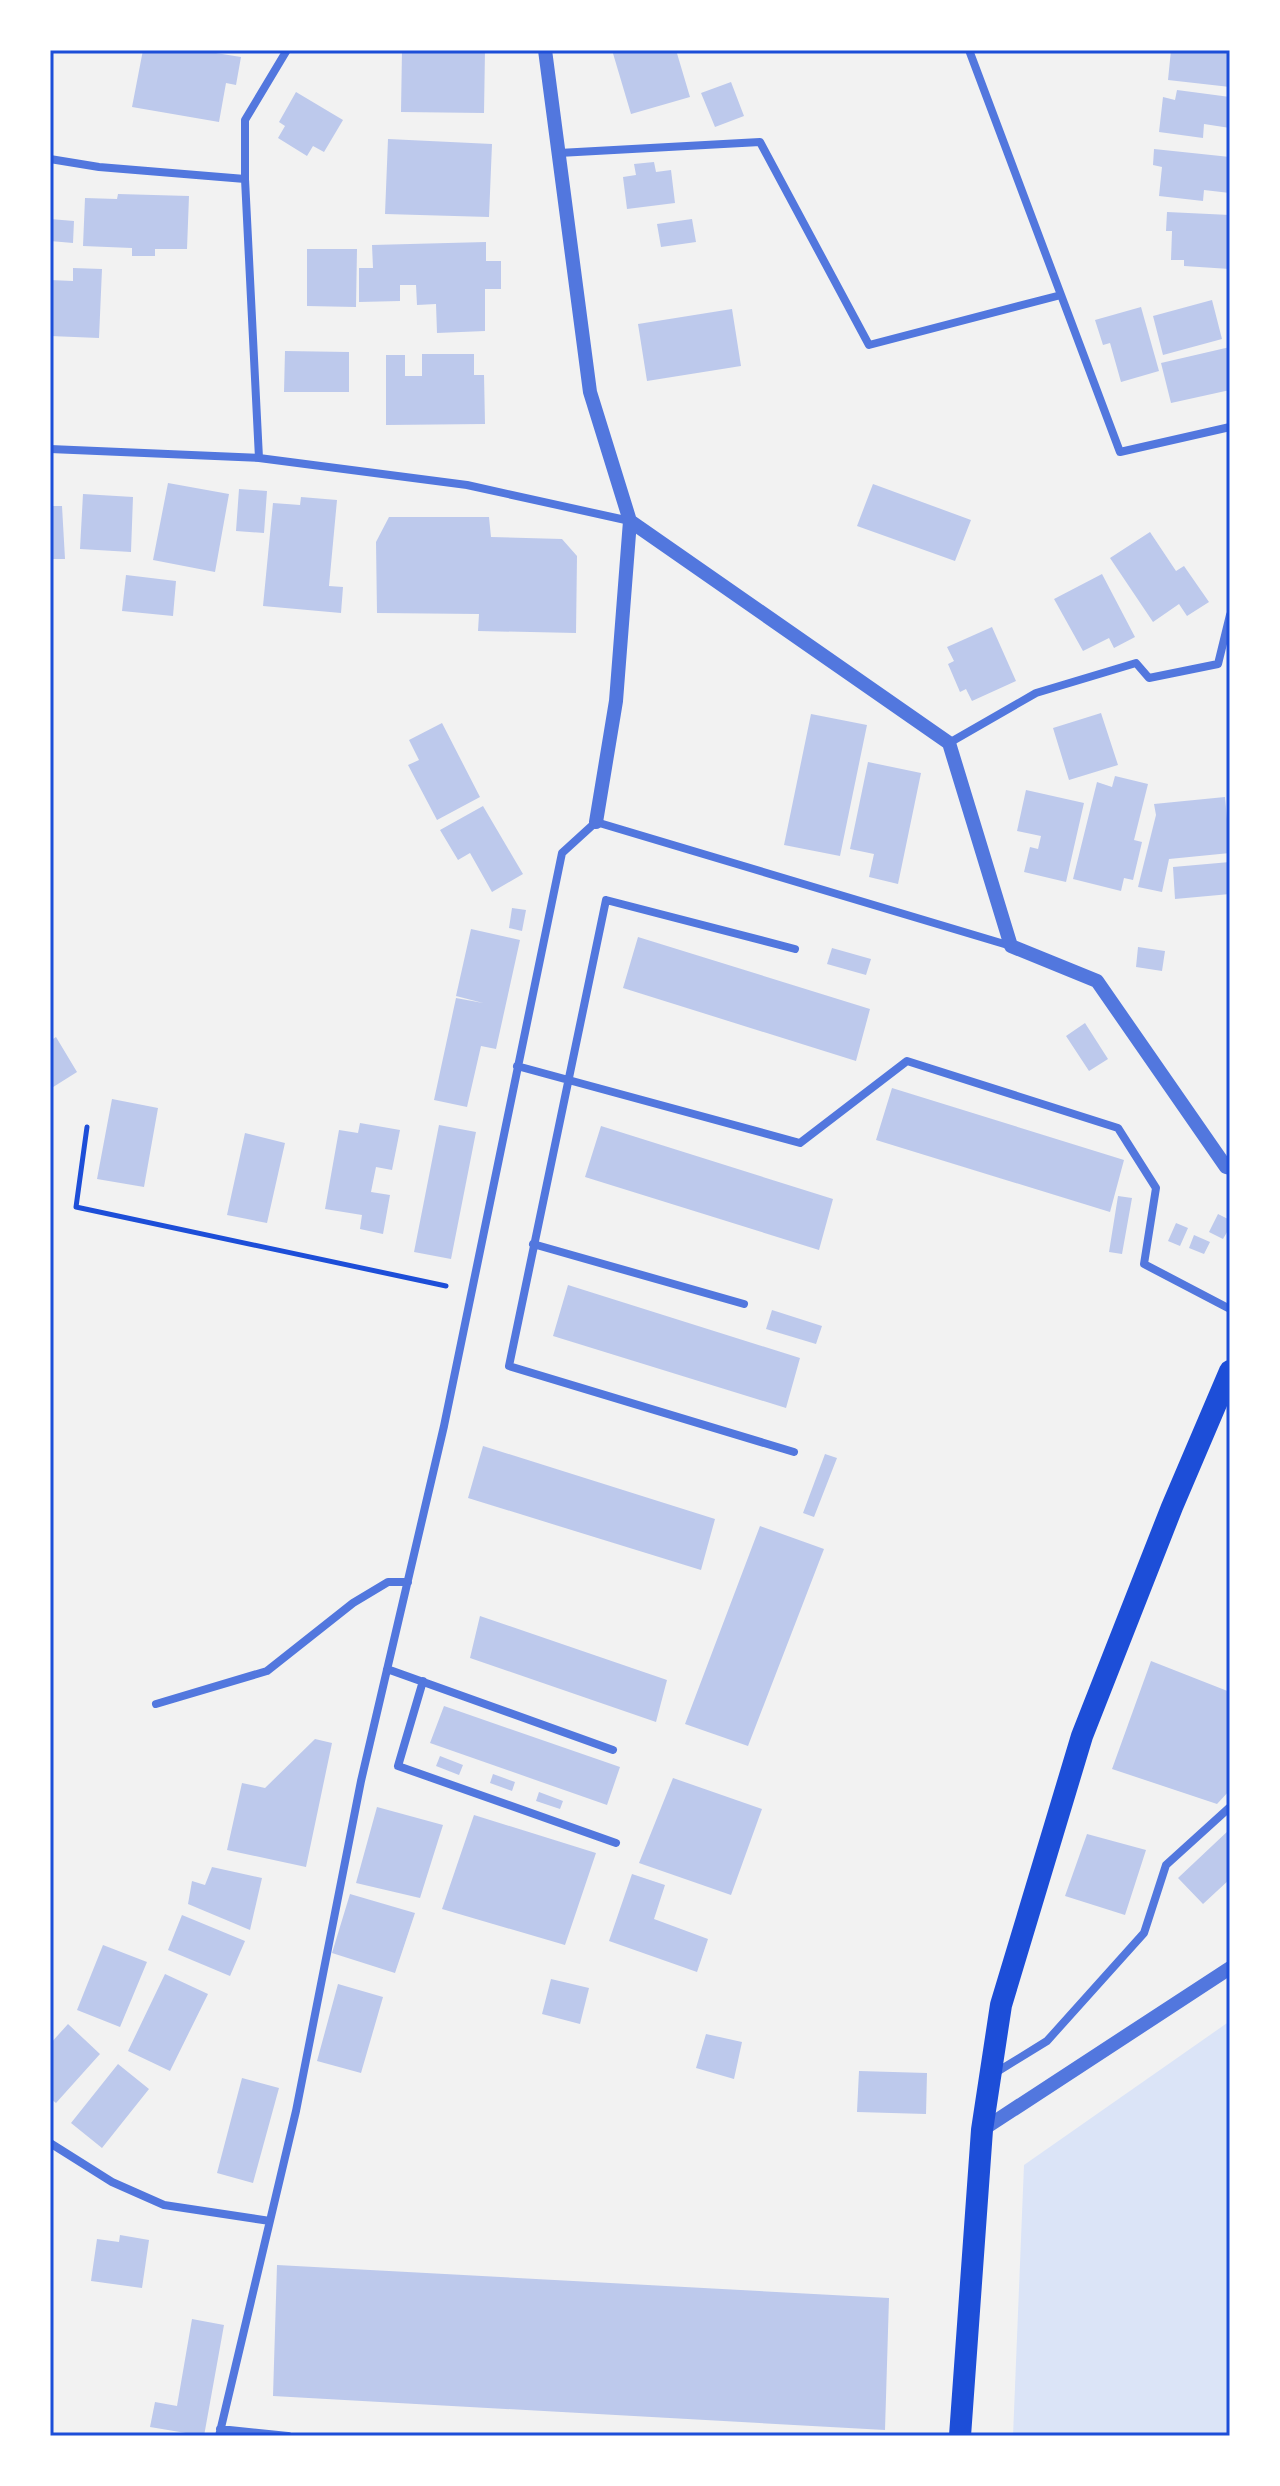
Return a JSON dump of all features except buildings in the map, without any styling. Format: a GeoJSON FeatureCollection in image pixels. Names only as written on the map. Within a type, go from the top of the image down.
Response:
{"type":"FeatureCollection","features":[{"type":"Feature","properties":{"kind":"highway"},"geometry":{"type":"LineString","coordinates":[[960,2436],[982,2130],[1001,2005],[1082,1736],[1172,1507],[1230,1371]]}},
{"type":"Feature","properties":{"kind":"street"},"geometry":{"type":"LineString","coordinates":[[259,458],[245,179],[245,120],[287,50]]}},
{"type":"Feature","properties":{"kind":"street"},"geometry":{"type":"LineString","coordinates":[[288,2436],[220,2433],[296,2111],[342,1873],[471,1292],[562,853],[596,822],[616,701],[630,521],[590,392],[545,50]]}},
{"type":"Feature","properties":{"kind":"street"},"geometry":{"type":"LineString","coordinates":[[969,50],[1120,452],[1230,427]]}},
{"type":"Feature","properties":{"kind":"street"},"geometry":{"type":"LineString","coordinates":[[559,153],[760,142],[869,345],[1061,295]]}},
{"type":"Feature","properties":{"kind":"street"},"geometry":{"type":"LineString","coordinates":[[50,159],[99,167],[245,179]]}},
{"type":"Feature","properties":{"kind":"street"},"geometry":{"type":"LineString","coordinates":[[50,449],[259,458],[467,485],[630,521],[949,743],[1011,946]]}},
{"type":"Feature","properties":{"kind":"street"},"geometry":{"type":"LineString","coordinates":[[949,743],[1036,693],[1108,671],[1136,663],[1149,678],[1218,664],[1230,615]]}},
{"type":"Feature","properties":{"kind":"street"},"geometry":{"type":"LineString","coordinates":[[596,822],[1011,946],[1097,981],[1226,1167],[1230,1168]]}},
{"type":"Feature","properties":{"kind":"street"},"geometry":{"type":"LineString","coordinates":[[794,1452],[509,1366],[606,900],[795,949]]}},
{"type":"Feature","properties":{"kind":"street"},"geometry":{"type":"LineString","coordinates":[[517,1066],[800,1143],[907,1061],[1118,1128],[1156,1188],[1144,1264],[1230,1309]]}},
{"type":"Feature","properties":{"kind":"street"},"geometry":{"type":"LineString","coordinates":[[533,1244],[744,1304]]}},
{"type":"Feature","properties":{"kind":"street"},"geometry":{"type":"LineString","coordinates":[[156,1704],[267,1671],[353,1603],[388,1582],[408,1582]]}},
{"type":"Feature","properties":{"kind":"street"},"geometry":{"type":"LineString","coordinates":[[387,1669],[613,1750]]}},
{"type":"Feature","properties":{"kind":"street"},"geometry":{"type":"LineString","coordinates":[[423,1681],[398,1766],[616,1843]]}},
{"type":"Feature","properties":{"kind":"street"},"geometry":{"type":"LineString","coordinates":[[991,2075],[1047,2041],[1144,1933],[1166,1865],[1230,1807]]}},
{"type":"Feature","properties":{"kind":"street"},"geometry":{"type":"LineString","coordinates":[[982,2130],[1230,1968]]}},
{"type":"Feature","properties":{"kind":"street"},"geometry":{"type":"LineString","coordinates":[[50,2143],[112,2182],[164,2205],[270,2221]]}},
{"type":"Feature","properties":{"kind":"path"},"geometry":{"type":"LineString","coordinates":[[87,1127],[76,1207],[471,1292]]}},
{"type":"Feature","properties":{"kind":"shaded area"},"geometry":{"type":"Polygon","coordinates":[[[1230,2021],[1230,2436],[1013,2436],[1024,2165],[1230,2021]]]}}]}
